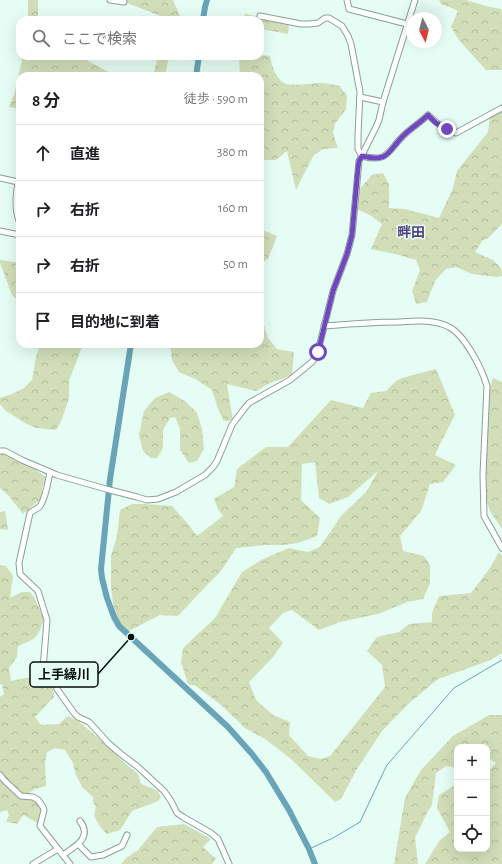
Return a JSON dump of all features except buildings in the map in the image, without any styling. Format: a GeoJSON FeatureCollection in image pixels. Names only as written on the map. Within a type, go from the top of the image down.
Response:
{"type":"FeatureCollection","features":[{"type":"Feature","properties":{"kind":"street"},"geometry":{"type":"LineString","coordinates":[[110,0],[124,2]]}},
{"type":"Feature","properties":{"kind":"street"},"geometry":{"type":"LineString","coordinates":[[347,0],[349,9],[406,24]]}},
{"type":"Feature","properties":{"kind":"street"},"geometry":{"type":"LineString","coordinates":[[411,12],[415,0]]}},
{"type":"Feature","properties":{"kind":"street"},"geometry":{"type":"LineString","coordinates":[[264,17],[301,24],[318,23],[325,18],[329,18],[342,26],[348,36],[353,52],[356,74],[360,87],[358,149],[362,156],[376,159],[386,155],[404,134],[428,115],[436,123],[456,133],[502,108]]}},
{"type":"Feature","properties":{"kind":"street"},"geometry":{"type":"LineString","coordinates":[[0,451],[5,451],[50,472],[147,500],[158,499],[176,492],[205,475],[217,461],[232,426],[249,403],[290,380],[307,366],[317,355],[333,291],[350,245],[359,161],[376,127],[406,27]]}},
{"type":"Feature","properties":{"kind":"street"},"geometry":{"type":"LineString","coordinates":[[360,97],[383,102]]}},
{"type":"Feature","properties":{"kind":"street"},"geometry":{"type":"LineString","coordinates":[[0,178],[16,182]]}},
{"type":"Feature","properties":{"kind":"street"},"geometry":{"type":"LineString","coordinates":[[16,195],[16,210]]}},
{"type":"Feature","properties":{"kind":"street"},"geometry":{"type":"LineString","coordinates":[[0,231],[16,234]]}},
{"type":"Feature","properties":{"kind":"street"},"geometry":{"type":"LineString","coordinates":[[324,326],[381,322],[430,322],[449,327],[461,337],[482,372],[486,386],[483,474],[484,508],[486,519],[502,548]]}},
{"type":"Feature","properties":{"kind":"street"},"geometry":{"type":"LineString","coordinates":[[50,472],[43,501],[39,507],[30,513],[19,563],[20,574],[38,591],[47,620],[44,673],[55,682],[57,689],[74,713],[88,722],[108,743],[138,767],[164,791],[172,801],[178,813],[211,833],[218,839],[229,864]]}},
{"type":"Feature","properties":{"kind":"street"},"geometry":{"type":"LineString","coordinates":[[0,775],[21,796],[33,797],[38,800],[44,810],[40,826],[63,855],[67,863]]}},
{"type":"Feature","properties":{"kind":"street"},"geometry":{"type":"LineString","coordinates":[[63,855],[83,839],[83,825],[80,821]]}},
{"type":"Feature","properties":{"kind":"street"},"geometry":{"type":"LineString","coordinates":[[78,844],[91,857],[103,855],[122,846],[127,835]]}},
{"type":"Feature","properties":{"kind":"street"},"geometry":{"type":"LineString","coordinates":[[37,863],[58,849]]}},
{"type":"Feature","properties":{"kind":"green space"},"geometry":{"type":"Polygon","coordinates":[[[28,0],[38,0],[38,16],[28,16],[28,0]]]}},
{"type":"Feature","properties":{"kind":"green space"},"geometry":{"type":"Polygon","coordinates":[[[119,0],[173,0],[180,16],[161,16],[119,0]]]}},
{"type":"Feature","properties":{"kind":"green space"},"geometry":{"type":"Polygon","coordinates":[[[439,0],[466,0],[501,9],[501,70],[486,70],[458,39],[451,27],[458,11],[441,4],[439,0]]]}},
{"type":"Feature","properties":{"kind":"green space"},"geometry":{"type":"Polygon","coordinates":[[[245,14],[256,16],[244,16],[245,14]]]}},
{"type":"Feature","properties":{"kind":"green space"},"geometry":{"type":"Polygon","coordinates":[[[264,18],[289,24],[288,34],[264,30],[264,18]]]}},
{"type":"Feature","properties":{"kind":"green space"},"geometry":{"type":"Polygon","coordinates":[[[264,55],[270,56],[276,75],[284,83],[296,85],[323,83],[340,86],[347,96],[346,109],[335,124],[333,133],[338,148],[323,149],[313,156],[296,190],[287,151],[276,160],[264,160],[264,72],[240,72],[239,60],[264,60],[264,55]]]}},
{"type":"Feature","properties":{"kind":"green space"},"geometry":{"type":"Polygon","coordinates":[[[22,60],[86,60],[109,72],[19,72],[22,60]]]}},
{"type":"Feature","properties":{"kind":"green space"},"geometry":{"type":"Polygon","coordinates":[[[157,60],[168,60],[166,72],[154,72],[157,60]]]}},
{"type":"Feature","properties":{"kind":"green space"},"geometry":{"type":"Polygon","coordinates":[[[16,86],[16,108],[9,107],[16,86]]]}},
{"type":"Feature","properties":{"kind":"green space"},"geometry":{"type":"Polygon","coordinates":[[[502,111],[502,224],[488,238],[482,241],[475,252],[493,260],[501,268],[502,276],[496,277],[472,274],[456,267],[446,269],[435,281],[427,302],[416,304],[412,291],[420,270],[416,260],[371,249],[382,224],[370,215],[356,209],[356,193],[372,175],[383,173],[389,184],[389,208],[405,209],[439,218],[453,188],[457,171],[488,132],[490,117],[502,111]]]}},
{"type":"Feature","properties":{"kind":"green space"},"geometry":{"type":"Polygon","coordinates":[[[264,231],[277,236],[268,259],[264,262],[264,231]]]}},
{"type":"Feature","properties":{"kind":"green space"},"geometry":{"type":"Polygon","coordinates":[[[0,260],[16,262],[16,298],[12,295],[0,260]]]}},
{"type":"Feature","properties":{"kind":"green space"},"geometry":{"type":"Polygon","coordinates":[[[264,326],[268,338],[277,349],[294,352],[292,375],[270,383],[256,391],[227,384],[233,420],[224,421],[218,409],[212,390],[197,380],[179,372],[172,360],[170,348],[264,348],[264,326]]]}},
{"type":"Feature","properties":{"kind":"green space"},"geometry":{"type":"Polygon","coordinates":[[[39,348],[81,348],[69,381],[69,398],[62,419],[56,430],[36,428],[25,423],[6,411],[0,404],[0,398],[24,388],[32,380],[39,348]]]}},
{"type":"Feature","properties":{"kind":"green space"},"geometry":{"type":"Polygon","coordinates":[[[436,369],[455,415],[435,455],[456,465],[443,482],[430,484],[421,511],[400,536],[403,551],[424,556],[430,565],[430,583],[423,599],[407,602],[378,614],[340,622],[319,630],[292,610],[283,613],[269,628],[283,643],[273,657],[249,682],[256,700],[273,715],[290,722],[289,735],[308,756],[321,759],[330,756],[385,687],[382,665],[367,651],[377,637],[399,632],[409,624],[432,622],[432,613],[439,596],[471,593],[490,568],[499,552],[502,556],[502,653],[491,660],[438,679],[407,705],[382,731],[357,769],[341,799],[335,802],[291,759],[265,739],[245,728],[221,705],[196,686],[188,684],[181,662],[183,648],[215,618],[242,572],[263,559],[289,548],[308,552],[320,547],[341,516],[367,491],[378,471],[348,497],[329,504],[319,498],[315,462],[302,464],[301,500],[320,518],[317,536],[298,543],[236,548],[221,571],[178,616],[160,615],[127,632],[115,616],[111,588],[111,556],[117,536],[120,510],[132,504],[172,506],[197,536],[223,516],[214,499],[234,487],[237,469],[266,447],[288,447],[331,400],[363,408],[371,393],[386,391],[396,381],[402,378],[436,369]]]}},
{"type":"Feature","properties":{"kind":"green space"},"geometry":{"type":"Polygon","coordinates":[[[493,378],[502,382],[502,529],[490,511],[487,502],[485,404],[493,378]]]}},
{"type":"Feature","properties":{"kind":"green space"},"geometry":{"type":"Polygon","coordinates":[[[169,392],[185,401],[197,413],[202,429],[204,449],[197,461],[189,463],[180,450],[180,429],[175,417],[170,418],[163,430],[163,448],[157,458],[151,458],[143,451],[139,435],[144,411],[155,398],[169,392]]]}},
{"type":"Feature","properties":{"kind":"green space"},"geometry":{"type":"Polygon","coordinates":[[[0,454],[7,454],[27,464],[46,477],[42,488],[42,498],[23,514],[9,496],[0,488],[0,454]]]}},
{"type":"Feature","properties":{"kind":"green space"},"geometry":{"type":"Polygon","coordinates":[[[5,511],[8,530],[0,529],[0,512],[5,511]]]}},
{"type":"Feature","properties":{"kind":"green space"},"geometry":{"type":"Polygon","coordinates":[[[0,565],[6,566],[13,576],[10,598],[22,592],[30,592],[34,597],[44,619],[40,631],[36,637],[18,646],[17,657],[9,668],[11,681],[40,675],[45,677],[53,685],[54,697],[35,717],[41,725],[59,724],[68,716],[78,721],[138,774],[141,784],[158,791],[161,797],[158,801],[132,811],[120,830],[107,834],[101,828],[94,816],[96,806],[93,803],[93,797],[82,787],[76,775],[73,763],[65,750],[55,748],[47,752],[45,763],[46,786],[35,789],[21,798],[35,800],[42,807],[42,813],[38,823],[23,815],[17,824],[6,822],[9,815],[7,810],[0,812],[0,697],[4,694],[2,684],[0,684],[0,565]]]}},
{"type":"Feature","properties":{"kind":"green space"},"geometry":{"type":"Polygon","coordinates":[[[489,715],[502,715],[502,864],[425,864],[440,840],[450,832],[437,808],[439,795],[454,786],[454,852],[490,852],[490,770],[496,763],[490,759],[490,744],[454,744],[454,767],[446,766],[436,773],[432,805],[415,838],[418,864],[394,864],[405,798],[421,770],[453,736],[489,715]]]}},
{"type":"Feature","properties":{"kind":"green space"},"geometry":{"type":"Polygon","coordinates":[[[184,824],[211,839],[203,847],[216,859],[212,864],[121,864],[126,858],[138,850],[157,827],[184,824]]]}},
{"type":"Feature","properties":{"kind":"waterway"},"geometry":{"type":"LineString","coordinates":[[204,16],[207,0]]}},
{"type":"Feature","properties":{"kind":"waterway"},"geometry":{"type":"LineString","coordinates":[[197,72],[198,60]]}},
{"type":"Feature","properties":{"kind":"waterway"},"geometry":{"type":"LineString","coordinates":[[130,348],[110,479],[101,569],[107,598],[119,626],[228,727],[252,754],[266,772],[289,810],[315,864]]}},
{"type":"Feature","properties":{"kind":"waterway"},"geometry":{"type":"LineString","coordinates":[[309,849],[333,838],[360,822],[387,765],[454,688],[502,660]]}},
{"type":"Feature","properties":{"kind":"place","name":"上手繰川"},"geometry":{"type":"Point","coordinates":[131,637]}},
{"type":"Feature","properties":{"kind":"district","name":"畔田"},"geometry":{"type":"Point","coordinates":[411,232]}},
{"type":"Feature","properties":{"kind":"route"},"geometry":{"type":"LineString","coordinates":[[318,352],[333,291],[350,245],[359,161],[362,156],[376,159],[386,155],[404,134],[428,115],[436,123],[447,129]]}}]}
